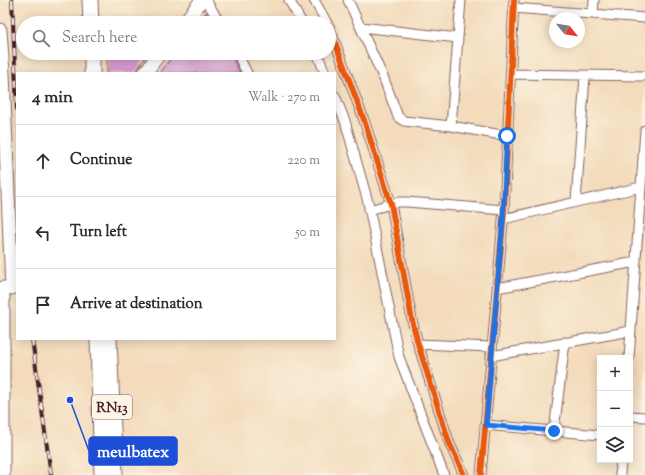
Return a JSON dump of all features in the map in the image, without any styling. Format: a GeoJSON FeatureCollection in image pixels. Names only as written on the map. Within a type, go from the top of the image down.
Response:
{"type":"FeatureCollection","features":[{"type":"Feature","properties":{"kind":"main road"},"geometry":{"type":"LineString","coordinates":[[90,0],[91,16]]}},
{"type":"Feature","properties":{"kind":"main road","name":"RN13"},"geometry":{"type":"LineString","coordinates":[[98,340],[102,475]]}},
{"type":"Feature","properties":{"kind":"main road","name":"RN13"},"geometry":{"type":"LineString","coordinates":[[109,340],[116,475]]}},
{"type":"Feature","properties":{"kind":"street"},"geometry":{"type":"LineString","coordinates":[[189,16],[202,0]]}},
{"type":"Feature","properties":{"kind":"street"},"geometry":{"type":"LineString","coordinates":[[206,0],[216,16]]}},
{"type":"Feature","properties":{"kind":"street"},"geometry":{"type":"LineString","coordinates":[[289,0],[298,16]]}},
{"type":"Feature","properties":{"kind":"street"},"geometry":{"type":"LineString","coordinates":[[314,0],[323,16]]}},
{"type":"Feature","properties":{"kind":"street"},"geometry":{"type":"LineString","coordinates":[[348,0],[384,79],[398,116],[404,121],[451,126],[507,136]]}},
{"type":"Feature","properties":{"kind":"street"},"geometry":{"type":"LineString","coordinates":[[451,126],[461,0]]}},
{"type":"Feature","properties":{"kind":"street"},"geometry":{"type":"LineString","coordinates":[[593,14],[594,0]]}},
{"type":"Feature","properties":{"kind":"street"},"geometry":{"type":"LineString","coordinates":[[481,475],[503,215],[514,4],[593,14],[645,18]]}},
{"type":"Feature","properties":{"kind":"street"},"geometry":{"type":"LineString","coordinates":[[361,27],[458,38]]}},
{"type":"Feature","properties":{"kind":"street"},"geometry":{"type":"LineString","coordinates":[[0,30],[8,288],[2,474]]}},
{"type":"Feature","properties":{"kind":"street"},"geometry":{"type":"LineString","coordinates":[[336,45],[364,120],[391,204],[418,344],[449,442],[464,475]]}},
{"type":"Feature","properties":{"kind":"street"},"geometry":{"type":"LineString","coordinates":[[145,72],[154,60]]}},
{"type":"Feature","properties":{"kind":"street"},"geometry":{"type":"LineString","coordinates":[[240,60],[246,72]]}},
{"type":"Feature","properties":{"kind":"street"},"geometry":{"type":"LineString","coordinates":[[320,60],[325,72]]}},
{"type":"Feature","properties":{"kind":"street"},"geometry":{"type":"LineString","coordinates":[[510,74],[645,76]]}},
{"type":"Feature","properties":{"kind":"street"},"geometry":{"type":"LineString","coordinates":[[576,202],[585,76]]}},
{"type":"Feature","properties":{"kind":"street"},"geometry":{"type":"LineString","coordinates":[[336,98],[345,121],[369,210],[399,357],[444,475]]}},
{"type":"Feature","properties":{"kind":"street"},"geometry":{"type":"LineString","coordinates":[[336,121],[345,121]]}},
{"type":"Feature","properties":{"kind":"street"},"geometry":{"type":"LineString","coordinates":[[629,355],[645,130]]}},
{"type":"Feature","properties":{"kind":"street"},"geometry":{"type":"LineString","coordinates":[[369,210],[398,202],[407,202],[503,215],[576,202],[641,188]]}},
{"type":"Feature","properties":{"kind":"street"},"geometry":{"type":"LineString","coordinates":[[497,288],[636,262]]}},
{"type":"Feature","properties":{"kind":"street"},"geometry":{"type":"LineString","coordinates":[[418,344],[492,352],[565,342],[631,330]]}},
{"type":"Feature","properties":{"kind":"street"},"geometry":{"type":"LineString","coordinates":[[554,431],[565,342]]}},
{"type":"Feature","properties":{"kind":"street"},"geometry":{"type":"LineString","coordinates":[[633,416],[645,416]]}},
{"type":"Feature","properties":{"kind":"street"},"geometry":{"type":"LineString","coordinates":[[486,425],[597,435]]}},
{"type":"Feature","properties":{"kind":"street"},"geometry":{"type":"LineString","coordinates":[[620,475],[621,463]]}},
{"type":"Feature","properties":{"kind":"building"},"geometry":{"type":"Polygon","coordinates":[[[206,12],[209,16],[203,16],[206,12]]]}},
{"type":"Feature","properties":{"kind":"building"},"geometry":{"type":"Polygon","coordinates":[[[107,60],[143,60],[136,72],[107,72],[107,60]]]}},
{"type":"Feature","properties":{"kind":"building"},"geometry":{"type":"Polygon","coordinates":[[[170,60],[234,60],[240,72],[161,72],[170,60]]]}},
{"type":"Feature","properties":{"kind":"railway"},"geometry":{"type":"LineString","coordinates":[[12,0],[16,87]]}},
{"type":"Feature","properties":{"kind":"railway"},"geometry":{"type":"LineString","coordinates":[[32,340],[51,475]]}},
{"type":"Feature","properties":{"kind":"cycle path"},"geometry":{"type":"LineString","coordinates":[[481,475],[504,210],[514,0]]}},
{"type":"Feature","properties":{"kind":"cycle path"},"geometry":{"type":"LineString","coordinates":[[336,45],[364,120],[391,204],[412,320],[418,344],[449,442],[464,475]]}},
{"type":"Feature","properties":{"kind":"place","name":"meulbatex"},"geometry":{"type":"Point","coordinates":[70,400]}},
{"type":"Feature","properties":{"kind":"route"},"geometry":{"type":"LineString","coordinates":[[507,136],[503,219],[486,425],[554,431]]}}]}
